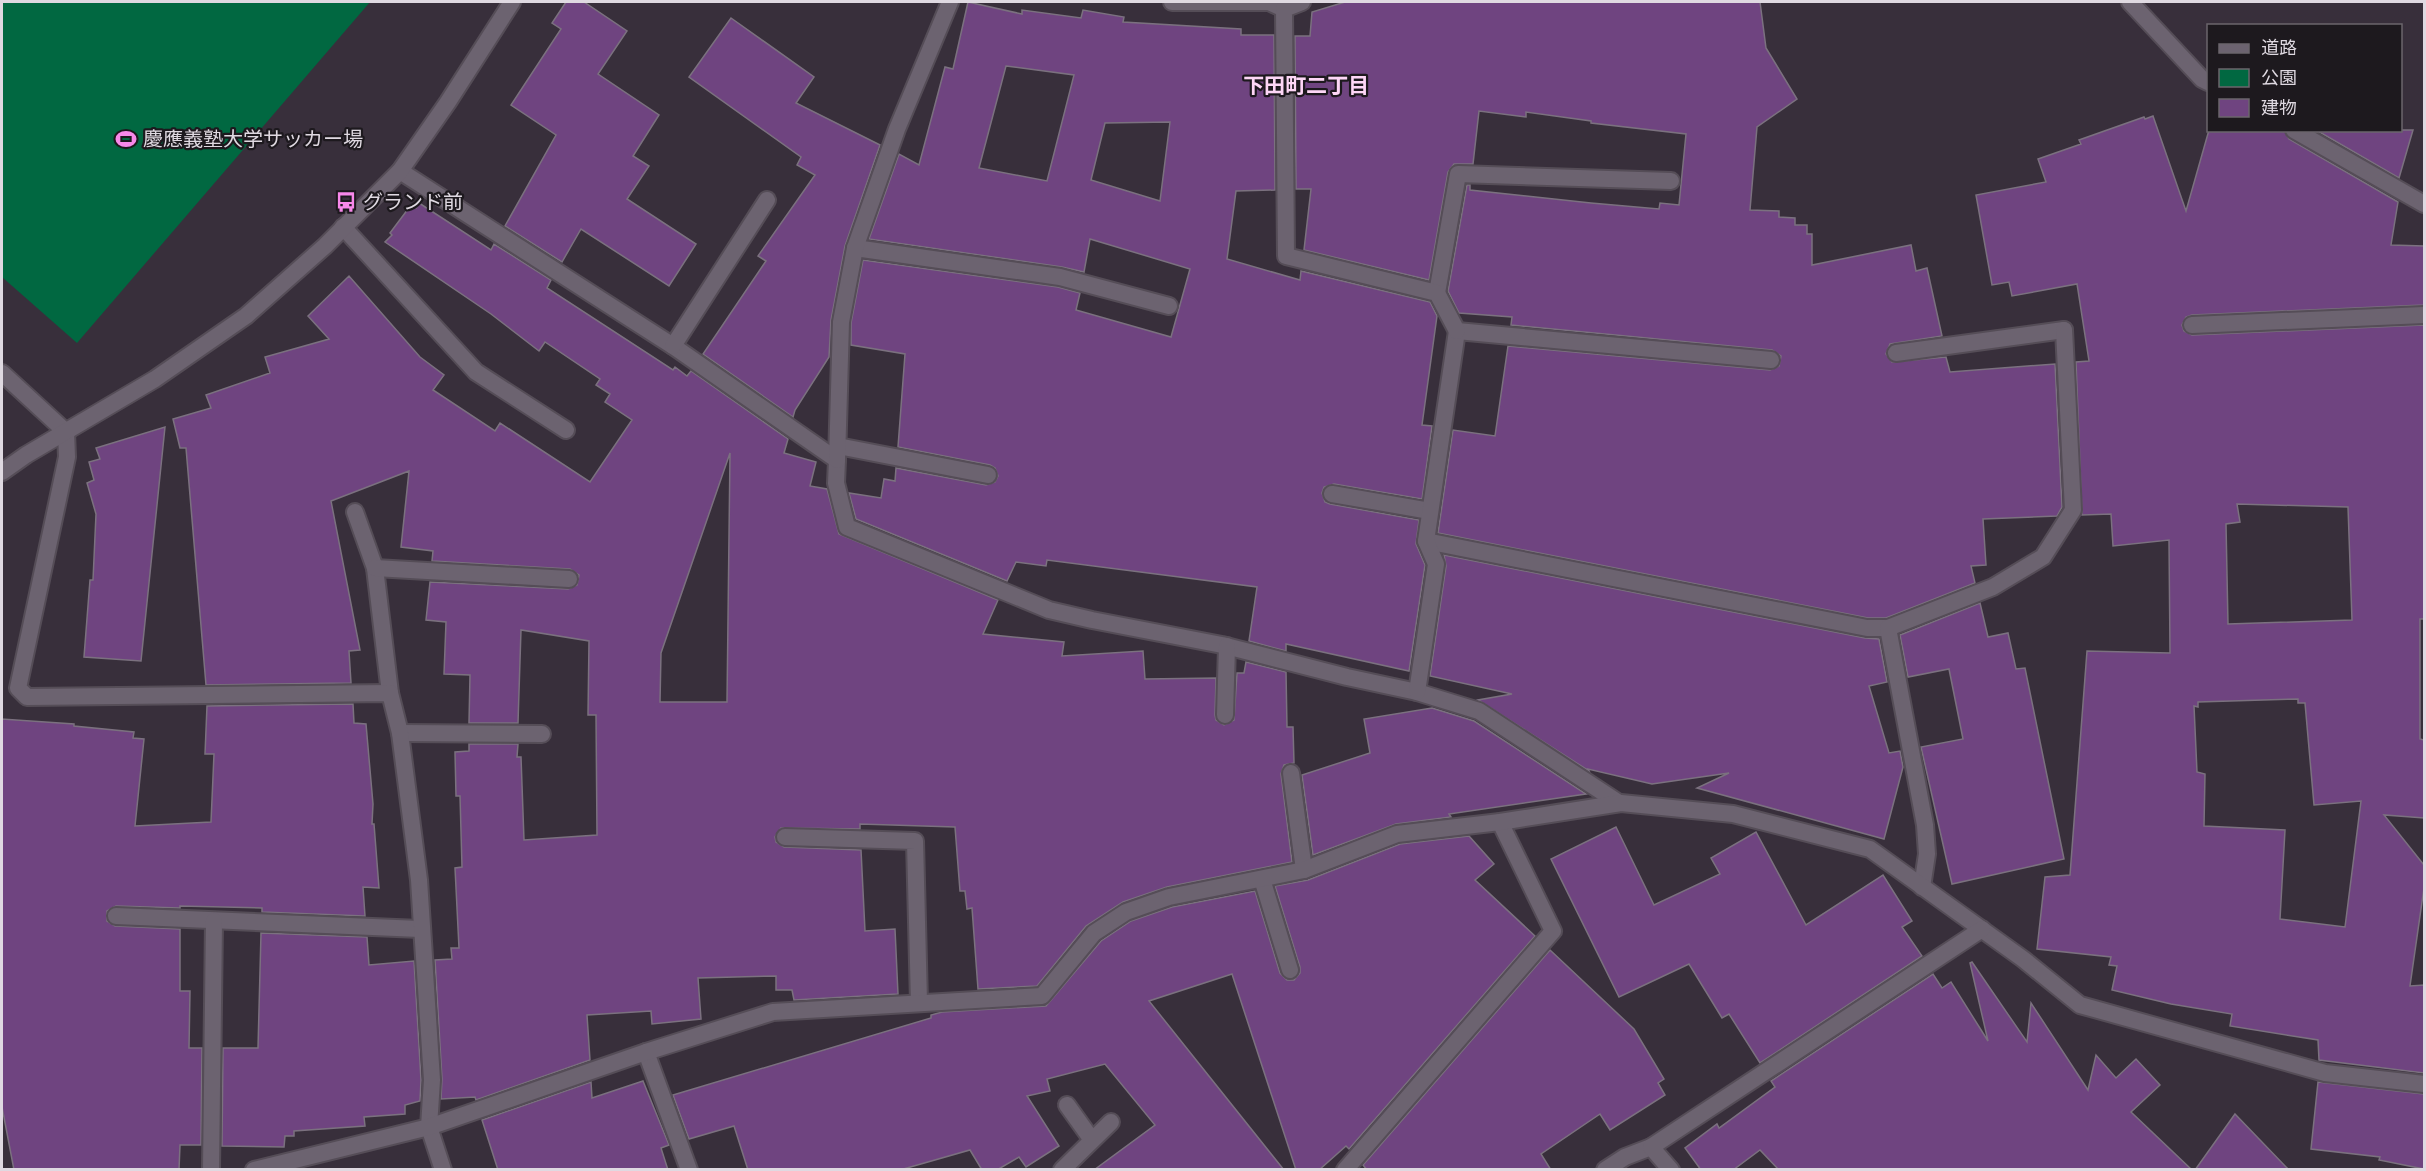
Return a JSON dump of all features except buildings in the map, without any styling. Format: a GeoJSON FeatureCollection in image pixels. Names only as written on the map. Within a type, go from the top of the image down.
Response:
{"type":"FeatureCollection","features":[{"type":"Feature","properties":{"kind":"street"},"geometry":{"type":"LineString","coordinates":[[2,472],[155,379],[246,316],[343,227],[400,171],[448,102],[512,2]]}},
{"type":"Feature","properties":{"kind":"street"},"geometry":{"type":"LineString","coordinates":[[950,2],[897,129],[855,248],[841,322],[836,483],[847,526],[1049,610],[1227,646],[1347,677],[1417,692],[1479,711],[1619,803]]}},
{"type":"Feature","properties":{"kind":"street"},"geometry":{"type":"LineString","coordinates":[[1172,2],[1269,2],[1284,9],[1302,2]]}},
{"type":"Feature","properties":{"kind":"street"},"geometry":{"type":"LineString","coordinates":[[2130,2],[2202,79],[2207,82]]}},
{"type":"Feature","properties":{"kind":"street"},"geometry":{"type":"LineString","coordinates":[[1284,9],[1286,256],[1437,293]]}},
{"type":"Feature","properties":{"kind":"street"},"geometry":{"type":"LineString","coordinates":[[2298,132],[2424,204]]}},
{"type":"Feature","properties":{"kind":"street"},"geometry":{"type":"LineString","coordinates":[[400,171],[838,453],[988,475]]}},
{"type":"Feature","properties":{"kind":"street"},"geometry":{"type":"LineString","coordinates":[[1417,692],[1436,564],[1426,541],[1457,331],[1437,293],[1458,174],[1671,182]]}},
{"type":"Feature","properties":{"kind":"street"},"geometry":{"type":"LineString","coordinates":[[673,346],[767,200]]}},
{"type":"Feature","properties":{"kind":"street"},"geometry":{"type":"LineString","coordinates":[[343,227],[476,372],[566,430]]}},
{"type":"Feature","properties":{"kind":"street"},"geometry":{"type":"LineString","coordinates":[[855,248],[1060,277],[1169,306]]}},
{"type":"Feature","properties":{"kind":"street"},"geometry":{"type":"LineString","coordinates":[[2192,325],[2424,315]]}},
{"type":"Feature","properties":{"kind":"street"},"geometry":{"type":"LineString","coordinates":[[1426,541],[1867,628],[1888,628],[1993,587],[2043,557],[2073,510],[2064,330],[1896,353]]}},
{"type":"Feature","properties":{"kind":"street"},"geometry":{"type":"LineString","coordinates":[[1457,331],[1771,360]]}},
{"type":"Feature","properties":{"kind":"street"},"geometry":{"type":"LineString","coordinates":[[2,373],[66,432],[67,457],[18,688],[27,697],[390,693]]}},
{"type":"Feature","properties":{"kind":"street"},"geometry":{"type":"LineString","coordinates":[[1332,494],[1430,511]]}},
{"type":"Feature","properties":{"kind":"street"},"geometry":{"type":"LineString","coordinates":[[355,512],[375,568],[390,693],[400,733],[419,880],[420,929],[432,1080],[429,1127],[443,1170]]}},
{"type":"Feature","properties":{"kind":"street"},"geometry":{"type":"LineString","coordinates":[[375,568],[569,579]]}},
{"type":"Feature","properties":{"kind":"street"},"geometry":{"type":"LineString","coordinates":[[1888,628],[1925,825],[1927,854],[1922,887]]}},
{"type":"Feature","properties":{"kind":"street"},"geometry":{"type":"LineString","coordinates":[[1225,715],[1227,646]]}},
{"type":"Feature","properties":{"kind":"street"},"geometry":{"type":"LineString","coordinates":[[400,733],[542,734]]}},
{"type":"Feature","properties":{"kind":"street"},"geometry":{"type":"LineString","coordinates":[[1290,773],[1304,870]]}},
{"type":"Feature","properties":{"kind":"street"},"geometry":{"type":"LineString","coordinates":[[254,1170],[429,1127],[646,1052],[773,1012],[1042,996],[1094,933],[1126,912],[1169,897],[1304,870],[1397,834],[1500,822],[1619,803],[1732,814],[1870,849],[2023,959],[2080,1005],[2325,1073],[2424,1084]]}},
{"type":"Feature","properties":{"kind":"street"},"geometry":{"type":"LineString","coordinates":[[1345,1170],[1553,931],[1500,822]]}},
{"type":"Feature","properties":{"kind":"street"},"geometry":{"type":"LineString","coordinates":[[785,837],[915,841],[919,1003]]}},
{"type":"Feature","properties":{"kind":"street"},"geometry":{"type":"LineString","coordinates":[[1262,879],[1290,970]]}},
{"type":"Feature","properties":{"kind":"street"},"geometry":{"type":"LineString","coordinates":[[116,916],[420,929]]}},
{"type":"Feature","properties":{"kind":"street"},"geometry":{"type":"LineString","coordinates":[[211,1170],[214,921]]}},
{"type":"Feature","properties":{"kind":"street"},"geometry":{"type":"LineString","coordinates":[[1605,1170],[1625,1157],[1651,1147],[1982,929]]}},
{"type":"Feature","properties":{"kind":"street"},"geometry":{"type":"LineString","coordinates":[[646,1052],[689,1170]]}},
{"type":"Feature","properties":{"kind":"street"},"geometry":{"type":"LineString","coordinates":[[1067,1106],[1092,1140]]}},
{"type":"Feature","properties":{"kind":"street"},"geometry":{"type":"LineString","coordinates":[[1062,1170],[1111,1122]]}},
{"type":"Feature","properties":{"kind":"street"},"geometry":{"type":"LineString","coordinates":[[1651,1147],[1671,1170]]}},
{"type":"Feature","properties":{"kind":"green space","name":"慶應義塾大学サッカー場"},"geometry":{"type":"Polygon","coordinates":[[[2,2],[370,2],[77,343],[2,277],[2,2]]]}},
{"type":"Feature","properties":{"kind":"place","name":"慶應義塾大学サッカー場"},"geometry":{"type":"Point","coordinates":[126,139]}},
{"type":"Feature","properties":{"kind":"place","name":"グランド前"},"geometry":{"type":"Point","coordinates":[346,202]}},
{"type":"Feature","properties":{"kind":"district","name":"下田町二丁目"},"geometry":{"type":"Point","coordinates":[1306,85]}}]}
